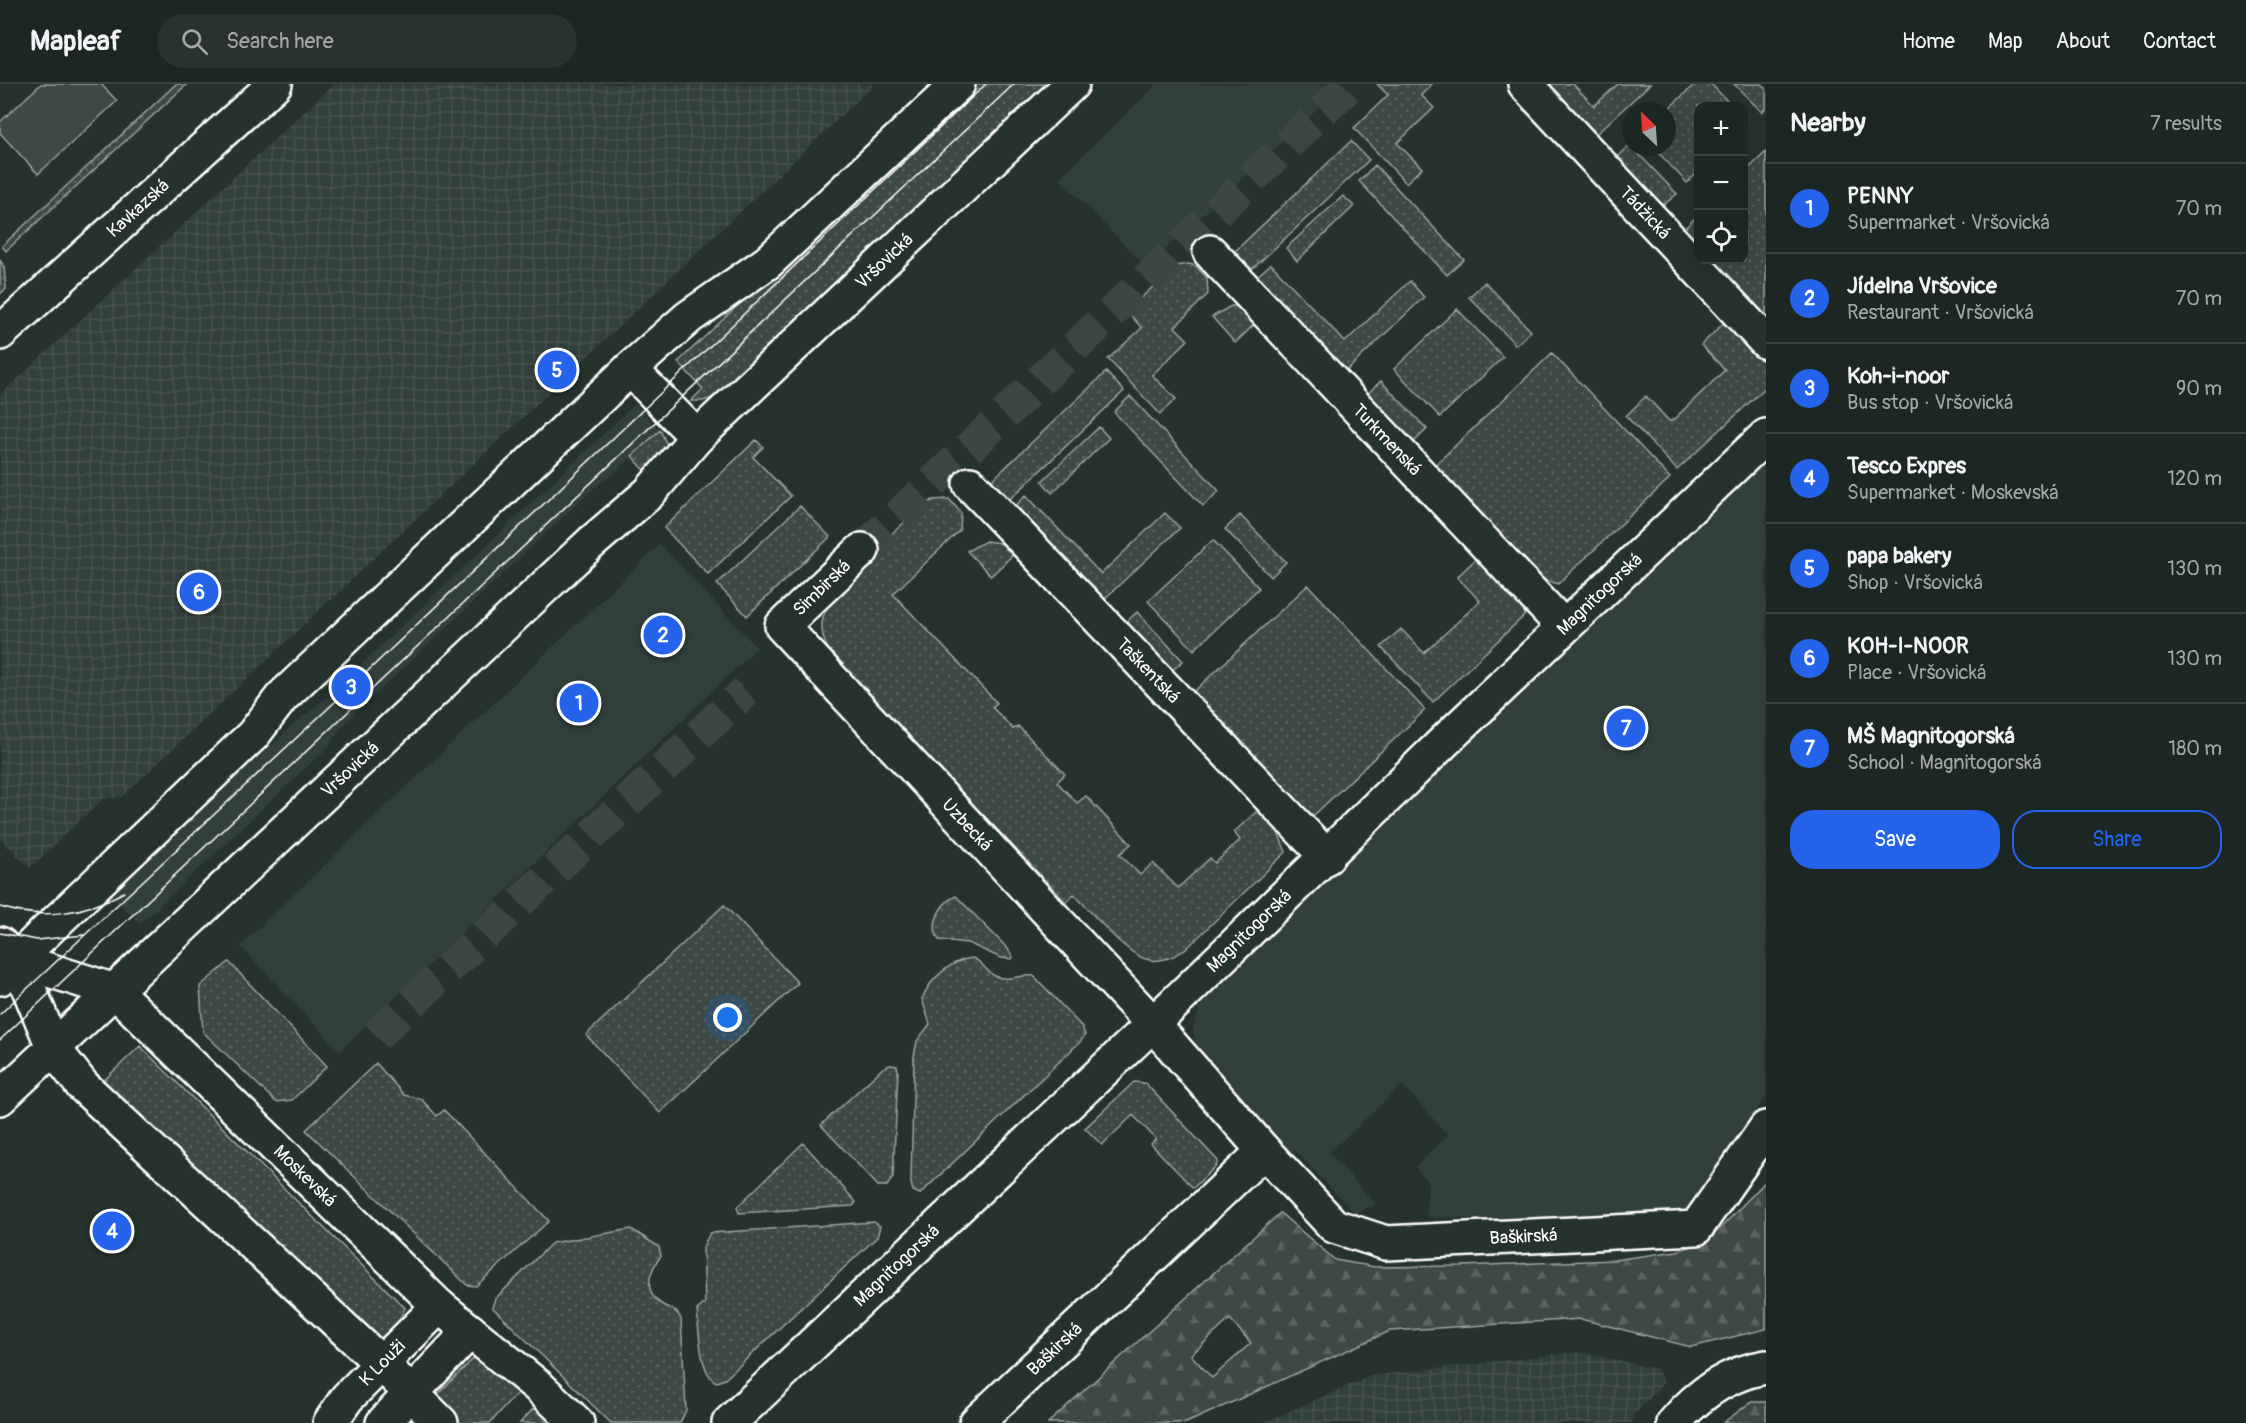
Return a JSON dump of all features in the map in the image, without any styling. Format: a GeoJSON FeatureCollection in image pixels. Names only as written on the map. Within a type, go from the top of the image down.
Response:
{"type":"FeatureCollection","features":[{"type":"Feature","properties":{"kind":"street","name":"Kavkazská"},"geometry":{"type":"LineString","coordinates":[[0,333],[276,84]]}},
{"type":"Feature","properties":{"kind":"street"},"geometry":{"type":"LineString","coordinates":[[441,1423],[382,1364],[82,1085],[54,1049],[6,961],[253,735],[282,697],[630,369],[689,317],[768,262],[958,84]]}},
{"type":"Feature","properties":{"kind":"street","name":"Vršovická"},"geometry":{"type":"LineString","coordinates":[[0,1098],[591,543],[635,506],[671,470],[697,437],[1072,84]]}},
{"type":"Feature","properties":{"kind":"street","name":"Tádžická"},"geometry":{"type":"LineString","coordinates":[[1525,84],[1766,342]]}},
{"type":"Feature","properties":{"kind":"street","name":"Turkmenská"},"geometry":{"type":"LineString","coordinates":[[1210,252],[1564,627]]}},
{"type":"Feature","properties":{"kind":"street"},"geometry":{"type":"LineString","coordinates":[[630,369],[697,437]]}},
{"type":"Feature","properties":{"kind":"street","name":"Magnitogorská"},"geometry":{"type":"LineString","coordinates":[[729,1423],[1153,1024],[1564,627],[1766,436]]}},
{"type":"Feature","properties":{"kind":"street","name":"Taškentská"},"geometry":{"type":"LineString","coordinates":[[970,484],[1327,857]]}},
{"type":"Feature","properties":{"kind":"street","name":"Simbirská"},"geometry":{"type":"LineString","coordinates":[[782,626],[862,550]]}},
{"type":"Feature","properties":{"kind":"street","name":"Uzbecká"},"geometry":{"type":"LineString","coordinates":[[782,626],[1153,1024]]}},
{"type":"Feature","properties":{"kind":"street","name":"Moskevská"},"geometry":{"type":"LineString","coordinates":[[6,961],[115,991],[439,1306],[539,1388],[577,1423]]}},
{"type":"Feature","properties":{"kind":"street","name":"Baškirská"},"geometry":{"type":"LineString","coordinates":[[1153,1024],[1264,1152],[1334,1226],[1386,1243],[1696,1228],[1766,1128]]}},
{"type":"Feature","properties":{"kind":"street","name":"Baškirská"},"geometry":{"type":"LineString","coordinates":[[976,1423],[1264,1152]]}},
{"type":"Feature","properties":{"kind":"street","name":"K Louži"},"geometry":{"type":"LineString","coordinates":[[330,1423],[347,1398],[439,1306]]}},
{"type":"Feature","properties":{"kind":"street"},"geometry":{"type":"LineString","coordinates":[[383,1423],[470,1332]]}},
{"type":"Feature","properties":{"kind":"street"},"geometry":{"type":"LineString","coordinates":[[1674,1423],[1712,1386],[1750,1370],[1766,1367]]}},
{"type":"Feature","properties":{"kind":"shaded area"},"geometry":{"type":"Polygon","coordinates":[[[334,84],[875,84],[122,797],[104,798],[30,868],[0,839],[0,395],[334,84]]]}},
{"type":"Feature","properties":{"kind":"shaded area"},"geometry":{"type":"Polygon","coordinates":[[[1157,84],[1345,84],[1146,267],[1059,178],[1157,84]]]}},
{"type":"Feature","properties":{"kind":"shaded area"},"geometry":{"type":"Polygon","coordinates":[[[635,404],[660,430],[616,472],[595,487],[341,727],[329,746],[140,924],[117,901],[114,889],[293,725],[325,699],[635,404]]]}},
{"type":"Feature","properties":{"kind":"shaded area"},"geometry":{"type":"Polygon","coordinates":[[[1766,462],[1766,1097],[1685,1210],[1518,1219],[1426,1217],[1428,1182],[1415,1167],[1448,1135],[1402,1085],[1329,1153],[1376,1204],[1354,1213],[1297,1152],[1286,1151],[1197,1056],[1193,1029],[1201,1004],[1207,994],[1766,462]]]}},
{"type":"Feature","properties":{"kind":"shaded area"},"geometry":{"type":"Polygon","coordinates":[[[660,544],[757,648],[340,1051],[240,946],[660,544]]]}},
{"type":"Feature","properties":{"kind":"shaded area"},"geometry":{"type":"Polygon","coordinates":[[[1578,1352],[1657,1369],[1664,1382],[1635,1414],[1631,1423],[1263,1423],[1370,1376],[1578,1352]]]}},
{"type":"Feature","properties":{"kind":"green space"},"geometry":{"type":"Polygon","coordinates":[[[41,84],[101,84],[117,101],[38,174],[0,133],[0,122],[41,84]]]}},
{"type":"Feature","properties":{"kind":"green space"},"geometry":{"type":"Polygon","coordinates":[[[176,84],[187,84],[6,251],[2,246],[176,84]]]}},
{"type":"Feature","properties":{"kind":"green space"},"geometry":{"type":"Polygon","coordinates":[[[972,84],[1046,84],[715,397],[703,401],[691,401],[703,389],[678,362],[972,84]]]}},
{"type":"Feature","properties":{"kind":"green space"},"geometry":{"type":"Polygon","coordinates":[[[1377,84],[1432,84],[1421,95],[1434,108],[1397,143],[1422,168],[1406,183],[1354,128],[1388,95],[1377,84]]]}},
{"type":"Feature","properties":{"kind":"green space"},"geometry":{"type":"Polygon","coordinates":[[[1544,84],[1573,84],[1594,106],[1618,84],[1650,84],[1631,102],[1622,102],[1622,110],[1593,137],[1544,84]]]}},
{"type":"Feature","properties":{"kind":"green space"},"geometry":{"type":"Polygon","coordinates":[[[1695,84],[1711,84],[1728,102],[1694,102],[1694,176],[1687,183],[1662,156],[1676,156],[1676,102],[1695,84]]]}},
{"type":"Feature","properties":{"kind":"green space"},"geometry":{"type":"Polygon","coordinates":[[[1734,84],[1762,84],[1766,88],[1766,108],[1762,112],[1734,84]]]}},
{"type":"Feature","properties":{"kind":"green space"},"geometry":{"type":"Polygon","coordinates":[[[1351,141],[1369,160],[1249,272],[1232,254],[1351,141]]]}},
{"type":"Feature","properties":{"kind":"green space"},"geometry":{"type":"Polygon","coordinates":[[[1766,152],[1766,321],[1712,264],[1748,264],[1748,169],[1766,152]]]}},
{"type":"Feature","properties":{"kind":"green space"},"geometry":{"type":"Polygon","coordinates":[[[1622,153],[1622,156],[1641,156],[1677,194],[1660,208],[1615,160],[1622,153]]]}},
{"type":"Feature","properties":{"kind":"green space"},"geometry":{"type":"Polygon","coordinates":[[[1375,165],[1464,260],[1447,275],[1359,181],[1375,165]]]}},
{"type":"Feature","properties":{"kind":"green space"},"geometry":{"type":"Polygon","coordinates":[[[1343,196],[1354,206],[1297,261],[1286,248],[1343,196]]]}},
{"type":"Feature","properties":{"kind":"green space"},"geometry":{"type":"Polygon","coordinates":[[[1694,219],[1694,244],[1682,231],[1694,219]]]}},
{"type":"Feature","properties":{"kind":"green space"},"geometry":{"type":"Polygon","coordinates":[[[0,260],[4,267],[6,289],[0,294],[0,260]]]}},
{"type":"Feature","properties":{"kind":"green space"},"geometry":{"type":"Polygon","coordinates":[[[1189,264],[1196,266],[1207,278],[1208,294],[1175,327],[1188,340],[1152,375],[1176,399],[1160,414],[1108,359],[1142,328],[1129,314],[1125,313],[1175,266],[1189,264]]]}},
{"type":"Feature","properties":{"kind":"green space"},"geometry":{"type":"Polygon","coordinates":[[[1271,264],[1345,342],[1410,281],[1424,297],[1344,373],[1255,278],[1271,264]]]}},
{"type":"Feature","properties":{"kind":"green space"},"geometry":{"type":"Polygon","coordinates":[[[1485,282],[1531,331],[1516,345],[1469,297],[1485,282]]]}},
{"type":"Feature","properties":{"kind":"green space"},"geometry":{"type":"Polygon","coordinates":[[[1231,306],[1240,306],[1260,319],[1235,343],[1212,317],[1231,306]]]}},
{"type":"Feature","properties":{"kind":"green space"},"geometry":{"type":"Polygon","coordinates":[[[1457,309],[1503,357],[1440,417],[1394,369],[1457,309]]]}},
{"type":"Feature","properties":{"kind":"green space"},"geometry":{"type":"Polygon","coordinates":[[[1728,319],[1766,360],[1766,387],[1677,470],[1626,416],[1646,396],[1669,421],[1673,420],[1725,370],[1701,345],[1728,319]]]}},
{"type":"Feature","properties":{"kind":"green space"},"geometry":{"type":"Polygon","coordinates":[[[1552,353],[1670,478],[1558,584],[1540,578],[1434,466],[1552,353]]]}},
{"type":"Feature","properties":{"kind":"green space"},"geometry":{"type":"Polygon","coordinates":[[[1106,372],[1124,391],[1006,503],[988,484],[1106,372]]]}},
{"type":"Feature","properties":{"kind":"green space"},"geometry":{"type":"Polygon","coordinates":[[[1381,381],[1427,429],[1412,444],[1366,395],[1381,381]]]}},
{"type":"Feature","properties":{"kind":"green space"},"geometry":{"type":"Polygon","coordinates":[[[1130,396],[1219,491],[1203,506],[1114,412],[1130,396]]]}},
{"type":"Feature","properties":{"kind":"green space"},"geometry":{"type":"Polygon","coordinates":[[[1099,427],[1109,438],[1052,493],[1042,481],[1099,427]]]}},
{"type":"Feature","properties":{"kind":"green space"},"geometry":{"type":"Polygon","coordinates":[[[660,430],[669,449],[651,477],[632,456],[660,430]]]}},
{"type":"Feature","properties":{"kind":"green space"},"geometry":{"type":"Polygon","coordinates":[[[756,440],[763,447],[753,457],[791,496],[708,574],[664,528],[756,440]]]}},
{"type":"Feature","properties":{"kind":"green space"},"geometry":{"type":"Polygon","coordinates":[[[1026,495],[1101,574],[1165,513],[1180,528],[1100,603],[1012,510],[1026,495]]]}},
{"type":"Feature","properties":{"kind":"green space"},"geometry":{"type":"Polygon","coordinates":[[[949,499],[961,513],[960,530],[893,594],[997,703],[992,707],[1013,729],[1018,726],[1065,774],[1057,782],[1077,803],[1086,796],[1131,844],[1120,854],[1140,875],[1153,863],[1178,888],[1210,858],[1215,863],[1240,840],[1234,832],[1257,811],[1276,828],[1286,852],[1185,950],[1160,960],[1141,957],[1121,943],[1074,894],[1066,902],[847,672],[827,647],[822,629],[824,614],[832,597],[845,580],[860,563],[923,506],[933,500],[949,499]]]}},
{"type":"Feature","properties":{"kind":"green space"},"geometry":{"type":"Polygon","coordinates":[[[800,506],[830,537],[747,616],[717,584],[800,506]]]}},
{"type":"Feature","properties":{"kind":"green space"},"geometry":{"type":"Polygon","coordinates":[[[1240,515],[1286,562],[1271,577],[1225,529],[1240,515]]]}},
{"type":"Feature","properties":{"kind":"green space"},"geometry":{"type":"Polygon","coordinates":[[[1213,540],[1259,588],[1194,650],[1148,601],[1213,540]]]}},
{"type":"Feature","properties":{"kind":"green space"},"geometry":{"type":"Polygon","coordinates":[[[986,541],[1000,543],[1016,552],[991,576],[967,551],[986,541]]]}},
{"type":"Feature","properties":{"kind":"green space"},"geometry":{"type":"Polygon","coordinates":[[[1481,554],[1520,596],[1525,615],[1433,702],[1381,647],[1401,629],[1424,653],[1480,601],[1457,577],[1481,554]]]}},
{"type":"Feature","properties":{"kind":"green space"},"geometry":{"type":"Polygon","coordinates":[[[1308,585],[1425,710],[1313,816],[1296,810],[1189,696],[1308,585]]]}},
{"type":"Feature","properties":{"kind":"green space"},"geometry":{"type":"Polygon","coordinates":[[[1137,612],[1183,661],[1168,674],[1122,626],[1137,612]]]}},
{"type":"Feature","properties":{"kind":"green space"},"geometry":{"type":"Polygon","coordinates":[[[956,896],[1008,949],[1012,959],[1001,958],[968,943],[939,940],[935,927],[938,915],[945,904],[956,896]]]}},
{"type":"Feature","properties":{"kind":"green space"},"geometry":{"type":"Polygon","coordinates":[[[724,905],[798,983],[660,1113],[586,1035],[724,905]]]}},
{"type":"Feature","properties":{"kind":"green space"},"geometry":{"type":"Polygon","coordinates":[[[972,958],[1000,978],[1034,976],[1082,1027],[1085,1035],[920,1194],[913,1191],[911,1183],[914,1056],[917,1041],[930,1024],[922,999],[935,978],[942,972],[956,963],[972,958]]]}},
{"type":"Feature","properties":{"kind":"green space"},"geometry":{"type":"Polygon","coordinates":[[[229,962],[327,1066],[292,1100],[276,1102],[203,1032],[200,986],[229,962]]]}},
{"type":"Feature","properties":{"kind":"green space"},"geometry":{"type":"Polygon","coordinates":[[[140,1046],[405,1308],[394,1330],[374,1344],[100,1084],[140,1046]]]}},
{"type":"Feature","properties":{"kind":"green space"},"geometry":{"type":"Polygon","coordinates":[[[376,1063],[404,1095],[421,1099],[437,1116],[444,1110],[549,1221],[476,1286],[467,1285],[306,1130],[376,1063]]]}},
{"type":"Feature","properties":{"kind":"green space"},"geometry":{"type":"Polygon","coordinates":[[[890,1065],[897,1066],[898,1071],[893,1177],[887,1186],[878,1186],[821,1125],[883,1068],[890,1065]]]}},
{"type":"Feature","properties":{"kind":"green space"},"geometry":{"type":"Polygon","coordinates":[[[1134,1082],[1145,1083],[1218,1161],[1216,1166],[1193,1188],[1151,1144],[1156,1139],[1133,1115],[1102,1145],[1085,1128],[1134,1082]]]}},
{"type":"Feature","properties":{"kind":"green space"},"geometry":{"type":"Polygon","coordinates":[[[803,1143],[856,1202],[853,1206],[739,1213],[737,1207],[803,1143]]]}},
{"type":"Feature","properties":{"kind":"green space"},"geometry":{"type":"Polygon","coordinates":[[[1766,1181],[1766,1329],[1691,1347],[1581,1319],[1390,1331],[1186,1423],[1048,1423],[1280,1213],[1335,1260],[1375,1267],[1614,1260],[1677,1251],[1708,1241],[1766,1181]],[[1230,1319],[1191,1355],[1212,1378],[1251,1343],[1230,1319]]]}},
{"type":"Feature","properties":{"kind":"green space"},"geometry":{"type":"Polygon","coordinates":[[[874,1222],[880,1226],[877,1237],[725,1379],[717,1382],[711,1378],[703,1361],[697,1310],[705,1303],[703,1247],[710,1233],[874,1222]]]}},
{"type":"Feature","properties":{"kind":"green space"},"geometry":{"type":"Polygon","coordinates":[[[631,1229],[659,1247],[661,1256],[653,1268],[650,1288],[656,1300],[676,1311],[681,1319],[686,1410],[680,1423],[611,1423],[492,1307],[495,1299],[552,1243],[631,1229]]]}},
{"type":"Feature","properties":{"kind":"green space"},"geometry":{"type":"Polygon","coordinates":[[[474,1358],[480,1358],[521,1389],[490,1423],[458,1423],[441,1407],[438,1394],[474,1358]]]}},
{"type":"Feature","properties":{"kind":"green space"},"geometry":{"type":"Polygon","coordinates":[[[1751,1402],[1766,1402],[1766,1423],[1723,1423],[1751,1402]]]}},
{"type":"Feature","properties":{"kind":"green space"},"geometry":{"type":"Polygon","coordinates":[[[535,1407],[547,1419],[545,1423],[520,1423],[535,1407]]]}},
{"type":"Feature","properties":{"kind":"tunnel"},"geometry":{"type":"LineString","coordinates":[[862,550],[1351,84]]}},
{"type":"Feature","properties":{"kind":"tunnel"},"geometry":{"type":"LineString","coordinates":[[376,1036],[746,691]]}},
{"type":"Feature","properties":{"kind":"tram line"},"geometry":{"type":"LineString","coordinates":[[0,1014],[351,687],[986,84]]}},
{"type":"Feature","properties":{"kind":"tram line"},"geometry":{"type":"LineString","coordinates":[[0,1040],[1014,84]]}},
{"type":"Feature","properties":{"kind":"tram line"},"geometry":{"type":"LineString","coordinates":[[0,907],[32,913],[63,913],[94,905],[124,892]]}},
{"type":"Feature","properties":{"kind":"tram line"},"geometry":{"type":"LineString","coordinates":[[0,933],[37,940],[84,935]]}},
{"type":"Feature","properties":{"kind":"place","name":"papa bakery"},"geometry":{"type":"Point","coordinates":[557,370]}},
{"type":"Feature","properties":{"kind":"place","name":"KOH-I-NOOR"},"geometry":{"type":"Point","coordinates":[199,592]}},
{"type":"Feature","properties":{"kind":"place","name":"Jídelna Vršovice"},"geometry":{"type":"Point","coordinates":[663,635]}},
{"type":"Feature","properties":{"kind":"place","name":"Koh-i-noor"},"geometry":{"type":"Point","coordinates":[351,687]}},
{"type":"Feature","properties":{"kind":"place","name":"PENNY"},"geometry":{"type":"Point","coordinates":[579,703]}},
{"type":"Feature","properties":{"kind":"place","name":"MŠ Magnitogorská"},"geometry":{"type":"Point","coordinates":[1626,728]}},
{"type":"Feature","properties":{"kind":"place","name":"Tesco Expres"},"geometry":{"type":"Point","coordinates":[112,1231]}}]}
